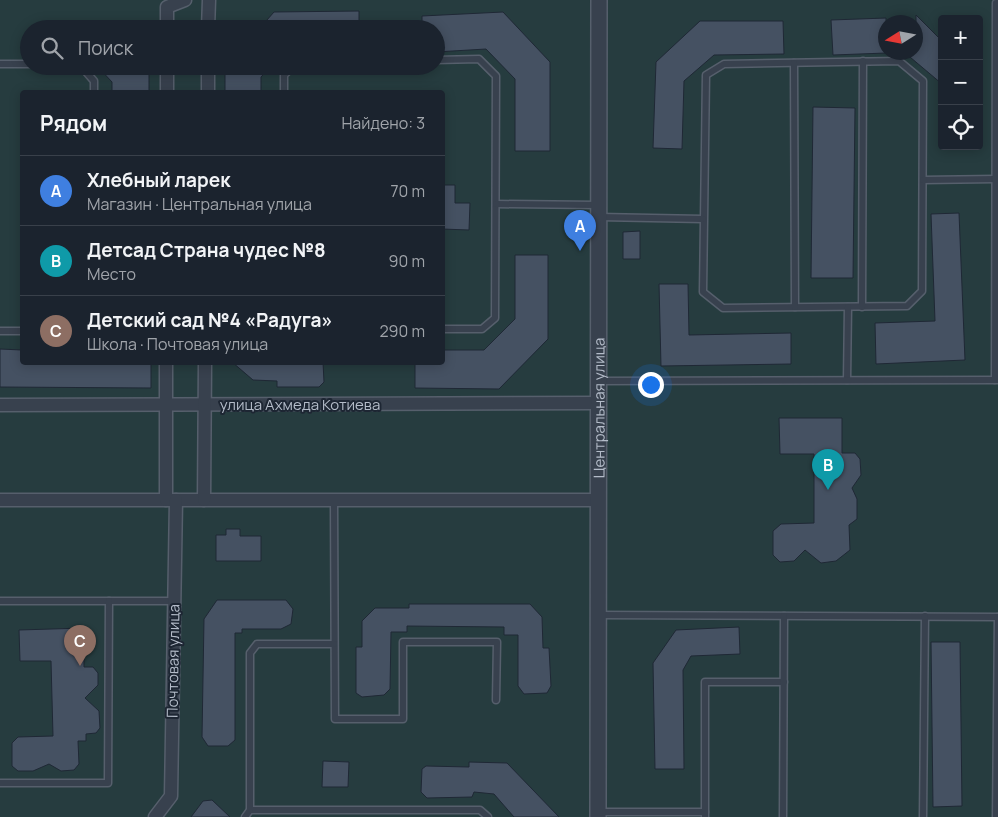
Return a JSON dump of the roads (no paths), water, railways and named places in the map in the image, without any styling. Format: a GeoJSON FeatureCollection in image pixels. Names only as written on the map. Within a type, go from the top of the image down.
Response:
{"type":"FeatureCollection","features":[{"type":"Feature","properties":{"kind":"street"},"geometry":{"type":"LineString","coordinates":[[167,20],[167,8],[185,0]]}},
{"type":"Feature","properties":{"kind":"street"},"geometry":{"type":"LineString","coordinates":[[208,20],[209,0]]}},
{"type":"Feature","properties":{"kind":"street","name":"Центральная улица"},"geometry":{"type":"LineString","coordinates":[[598,814],[599,0]]}},
{"type":"Feature","properties":{"kind":"street"},"geometry":{"type":"LineString","coordinates":[[167,75],[167,90]]}},
{"type":"Feature","properties":{"kind":"street"},"geometry":{"type":"LineString","coordinates":[[208,75],[208,90]]}},
{"type":"Feature","properties":{"kind":"street","name":"Почтовая улица"},"geometry":{"type":"LineString","coordinates":[[155,817],[171,796],[174,601],[171,500],[165,404],[166,365]]}},
{"type":"Feature","properties":{"kind":"street"},"geometry":{"type":"LineString","coordinates":[[204,500],[205,365]]}},
{"type":"Feature","properties":{"kind":"street","name":"улица Ахмеда Котиева"},"geometry":{"type":"LineString","coordinates":[[0,405],[599,403]]}},
{"type":"Feature","properties":{"kind":"street"},"geometry":{"type":"LineString","coordinates":[[0,500],[599,500]]}},
{"type":"Feature","properties":{"kind":"lane"},"geometry":{"type":"LineString","coordinates":[[599,381],[997,380],[996,3],[998,3]]}},
{"type":"Feature","properties":{"kind":"lane"},"geometry":{"type":"LineString","coordinates":[[445,60],[479,59],[496,76],[495,318],[482,329],[445,329]]}},
{"type":"Feature","properties":{"kind":"lane"},"geometry":{"type":"LineString","coordinates":[[862,307],[863,61]]}},
{"type":"Feature","properties":{"kind":"lane"},"geometry":{"type":"LineString","coordinates":[[899,61],[923,81],[922,291],[907,306],[723,308],[702,292],[706,75],[724,64],[794,62],[899,61]]}},
{"type":"Feature","properties":{"kind":"lane"},"geometry":{"type":"LineString","coordinates":[[794,62],[795,307]]}},
{"type":"Feature","properties":{"kind":"lane"},"geometry":{"type":"LineString","coordinates":[[0,64],[20,64]]}},
{"type":"Feature","properties":{"kind":"lane"},"geometry":{"type":"LineString","coordinates":[[88,75],[94,81],[94,90]]}},
{"type":"Feature","properties":{"kind":"lane"},"geometry":{"type":"LineString","coordinates":[[284,75],[284,90]]}},
{"type":"Feature","properties":{"kind":"lane"},"geometry":{"type":"LineString","coordinates":[[923,180],[996,179]]}},
{"type":"Feature","properties":{"kind":"lane"},"geometry":{"type":"LineString","coordinates":[[496,204],[704,219]]}},
{"type":"Feature","properties":{"kind":"lane"},"geometry":{"type":"LineString","coordinates":[[847,380],[848,307]]}},
{"type":"Feature","properties":{"kind":"lane"},"geometry":{"type":"LineString","coordinates":[[0,331],[20,331]]}},
{"type":"Feature","properties":{"kind":"lane"},"geometry":{"type":"LineString","coordinates":[[334,500],[334,718],[403,719],[403,642],[497,642],[496,700]]}},
{"type":"Feature","properties":{"kind":"lane"},"geometry":{"type":"LineString","coordinates":[[0,601],[174,601]]}},
{"type":"Feature","properties":{"kind":"lane"},"geometry":{"type":"LineString","coordinates":[[0,783],[108,783],[109,601]]}},
{"type":"Feature","properties":{"kind":"lane"},"geometry":{"type":"LineString","coordinates":[[598,615],[998,617],[996,817]]}},
{"type":"Feature","properties":{"kind":"lane"},"geometry":{"type":"LineString","coordinates":[[783,817],[784,616]]}},
{"type":"Feature","properties":{"kind":"lane"},"geometry":{"type":"LineString","coordinates":[[922,817],[925,616]]}},
{"type":"Feature","properties":{"kind":"lane"},"geometry":{"type":"LineString","coordinates":[[245,817],[250,810],[250,654],[257,644],[334,644]]}},
{"type":"Feature","properties":{"kind":"lane"},"geometry":{"type":"LineString","coordinates":[[598,814],[705,814],[705,682],[784,682]]}},
{"type":"Feature","properties":{"kind":"lane"},"geometry":{"type":"LineString","coordinates":[[250,810],[480,810],[488,817]]}},
{"type":"Feature","properties":{"kind":"place","name":"Хлебный ларек"},"geometry":{"type":"Point","coordinates":[580,251]}},
{"type":"Feature","properties":{"kind":"place","name":"Детсад Страна чудес №8"},"geometry":{"type":"Point","coordinates":[828,490]}},
{"type":"Feature","properties":{"kind":"place","name":"Детский сад №4 «Радуга»"},"geometry":{"type":"Point","coordinates":[80,666]}}]}
